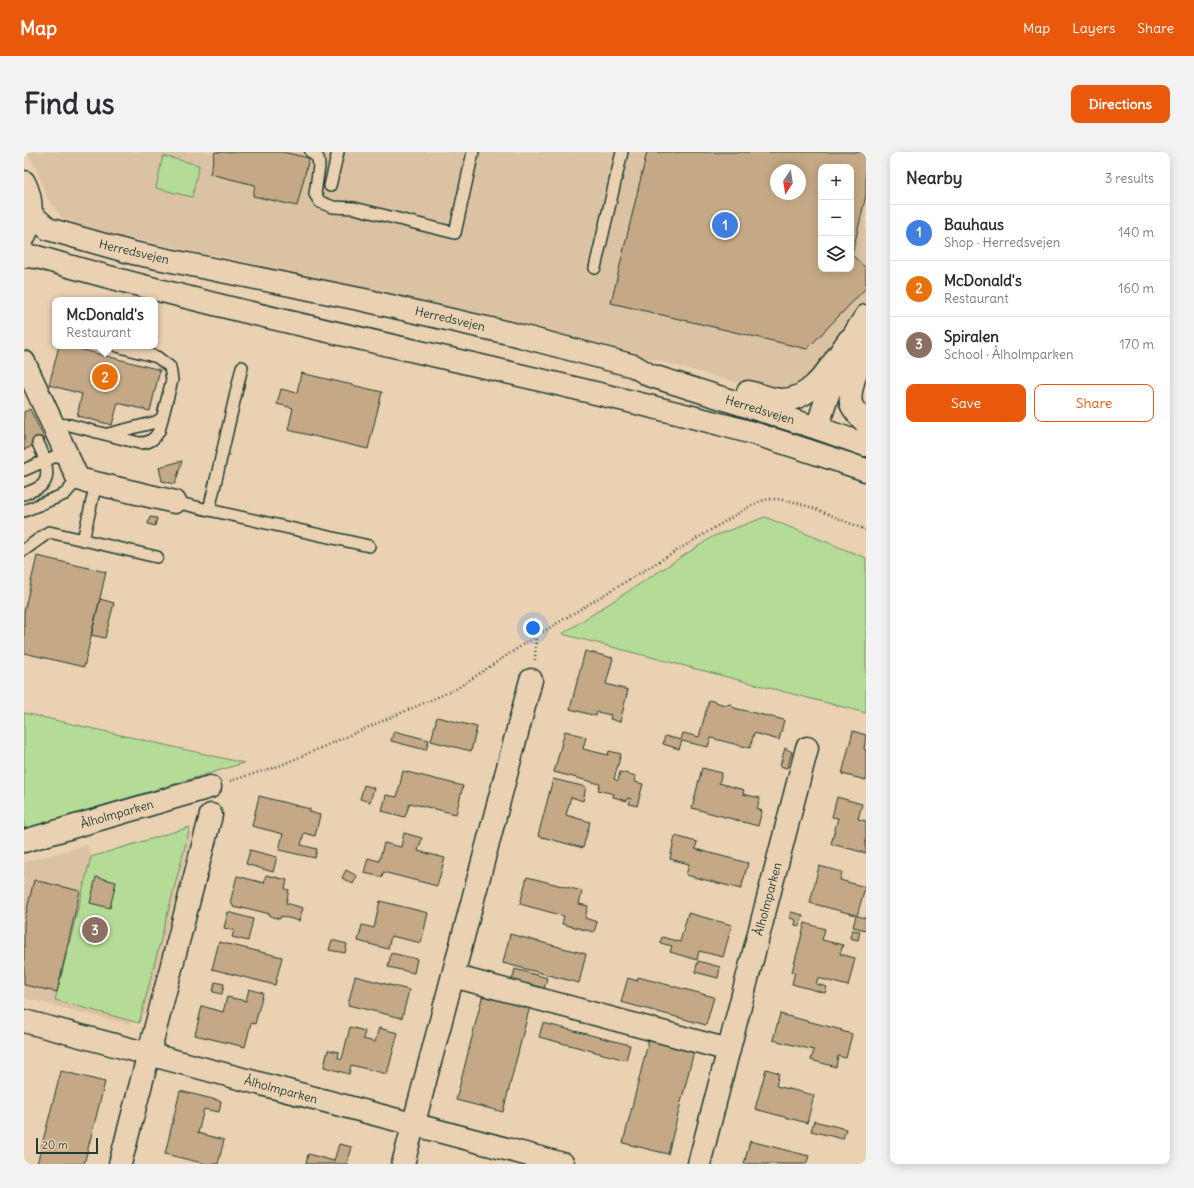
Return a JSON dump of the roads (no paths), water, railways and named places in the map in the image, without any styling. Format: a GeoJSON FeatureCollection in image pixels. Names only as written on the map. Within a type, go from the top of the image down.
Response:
{"type":"FeatureCollection","features":[{"type":"Feature","properties":{"kind":"street"},"geometry":{"type":"LineString","coordinates":[[24,182],[28,189],[32,214],[24,237]]}},
{"type":"Feature","properties":{"kind":"street","name":"Herredsvejen"},"geometry":{"type":"LineString","coordinates":[[32,214],[48,229],[133,253],[364,300],[514,334],[634,366],[649,375],[866,445]]}},
{"type":"Feature","properties":{"kind":"street","name":"Herredsvejen"},"geometry":{"type":"LineString","coordinates":[[24,256],[37,257],[125,283],[584,390],[729,426],[866,470]]}},
{"type":"Feature","properties":{"kind":"street"},"geometry":{"type":"LineString","coordinates":[[866,316],[858,342],[857,366],[851,402],[857,414],[866,423]]}},
{"type":"Feature","properties":{"kind":"street"},"geometry":{"type":"LineString","coordinates":[[634,366],[649,365],[781,400],[799,397],[812,389],[858,342]]}},
{"type":"Feature","properties":{"kind":"street"},"geometry":{"type":"LineString","coordinates":[[858,342],[833,375],[817,428],[832,442],[866,455]]}},
{"type":"Feature","properties":{"kind":"street"},"geometry":{"type":"LineString","coordinates":[[24,362],[31,394],[54,424],[56,456],[87,481],[175,502]]}},
{"type":"Feature","properties":{"kind":"street"},"geometry":{"type":"LineString","coordinates":[[403,1164],[531,680]]}},
{"type":"Feature","properties":{"kind":"street","name":"Ålholmparken"},"geometry":{"type":"LineString","coordinates":[[699,1164],[807,748]]}},
{"type":"Feature","properties":{"kind":"street","name":"Ålholmparken"},"geometry":{"type":"LineString","coordinates":[[24,841],[210,787]]}},
{"type":"Feature","properties":{"kind":"street"},"geometry":{"type":"LineString","coordinates":[[120,1164],[211,815]]}},
{"type":"Feature","properties":{"kind":"street"},"geometry":{"type":"LineString","coordinates":[[453,976],[729,1050]]}},
{"type":"Feature","properties":{"kind":"street","name":"Ålholmparken"},"geometry":{"type":"LineString","coordinates":[[24,1021],[563,1164]]}},
{"type":"Feature","properties":{"kind":"lane"},"geometry":{"type":"LineString","coordinates":[[311,152],[318,158],[319,166],[315,194],[320,202],[333,207],[354,208],[455,233],[473,152]]}},
{"type":"Feature","properties":{"kind":"lane"},"geometry":{"type":"LineString","coordinates":[[330,186],[338,152]]}},
{"type":"Feature","properties":{"kind":"lane"},"geometry":{"type":"LineString","coordinates":[[595,268],[622,152]]}},
{"type":"Feature","properties":{"kind":"lane"},"geometry":{"type":"LineString","coordinates":[[54,424],[70,425],[139,443],[148,443],[156,438],[172,380],[170,367],[157,357],[128,349]]}},
{"type":"Feature","properties":{"kind":"lane"},"geometry":{"type":"LineString","coordinates":[[209,510],[242,367]]}},
{"type":"Feature","properties":{"kind":"lane"},"geometry":{"type":"LineString","coordinates":[[106,434],[156,422],[162,418]]}},
{"type":"Feature","properties":{"kind":"lane"},"geometry":{"type":"LineString","coordinates":[[38,443],[56,456]]}},
{"type":"Feature","properties":{"kind":"lane"},"geometry":{"type":"LineString","coordinates":[[24,470],[56,456]]}},
{"type":"Feature","properties":{"kind":"lane"},"geometry":{"type":"LineString","coordinates":[[24,494],[44,484],[56,456]]}},
{"type":"Feature","properties":{"kind":"lane"},"geometry":{"type":"LineString","coordinates":[[24,511],[65,494],[87,481]]}},
{"type":"Feature","properties":{"kind":"lane"},"geometry":{"type":"LineString","coordinates":[[83,540],[87,481]]}},
{"type":"Feature","properties":{"kind":"lane"},"geometry":{"type":"LineString","coordinates":[[175,502],[369,546]]}},
{"type":"Feature","properties":{"kind":"lane"},"geometry":{"type":"LineString","coordinates":[[24,550],[49,532],[157,557]]}},
{"type":"Feature","properties":{"kind":"place","name":"Bauhaus"},"geometry":{"type":"Point","coordinates":[725,225]}},
{"type":"Feature","properties":{"kind":"place","name":"McDonald's"},"geometry":{"type":"Point","coordinates":[105,377]}},
{"type":"Feature","properties":{"kind":"place","name":"Spiralen"},"geometry":{"type":"Point","coordinates":[95,930]}}]}
